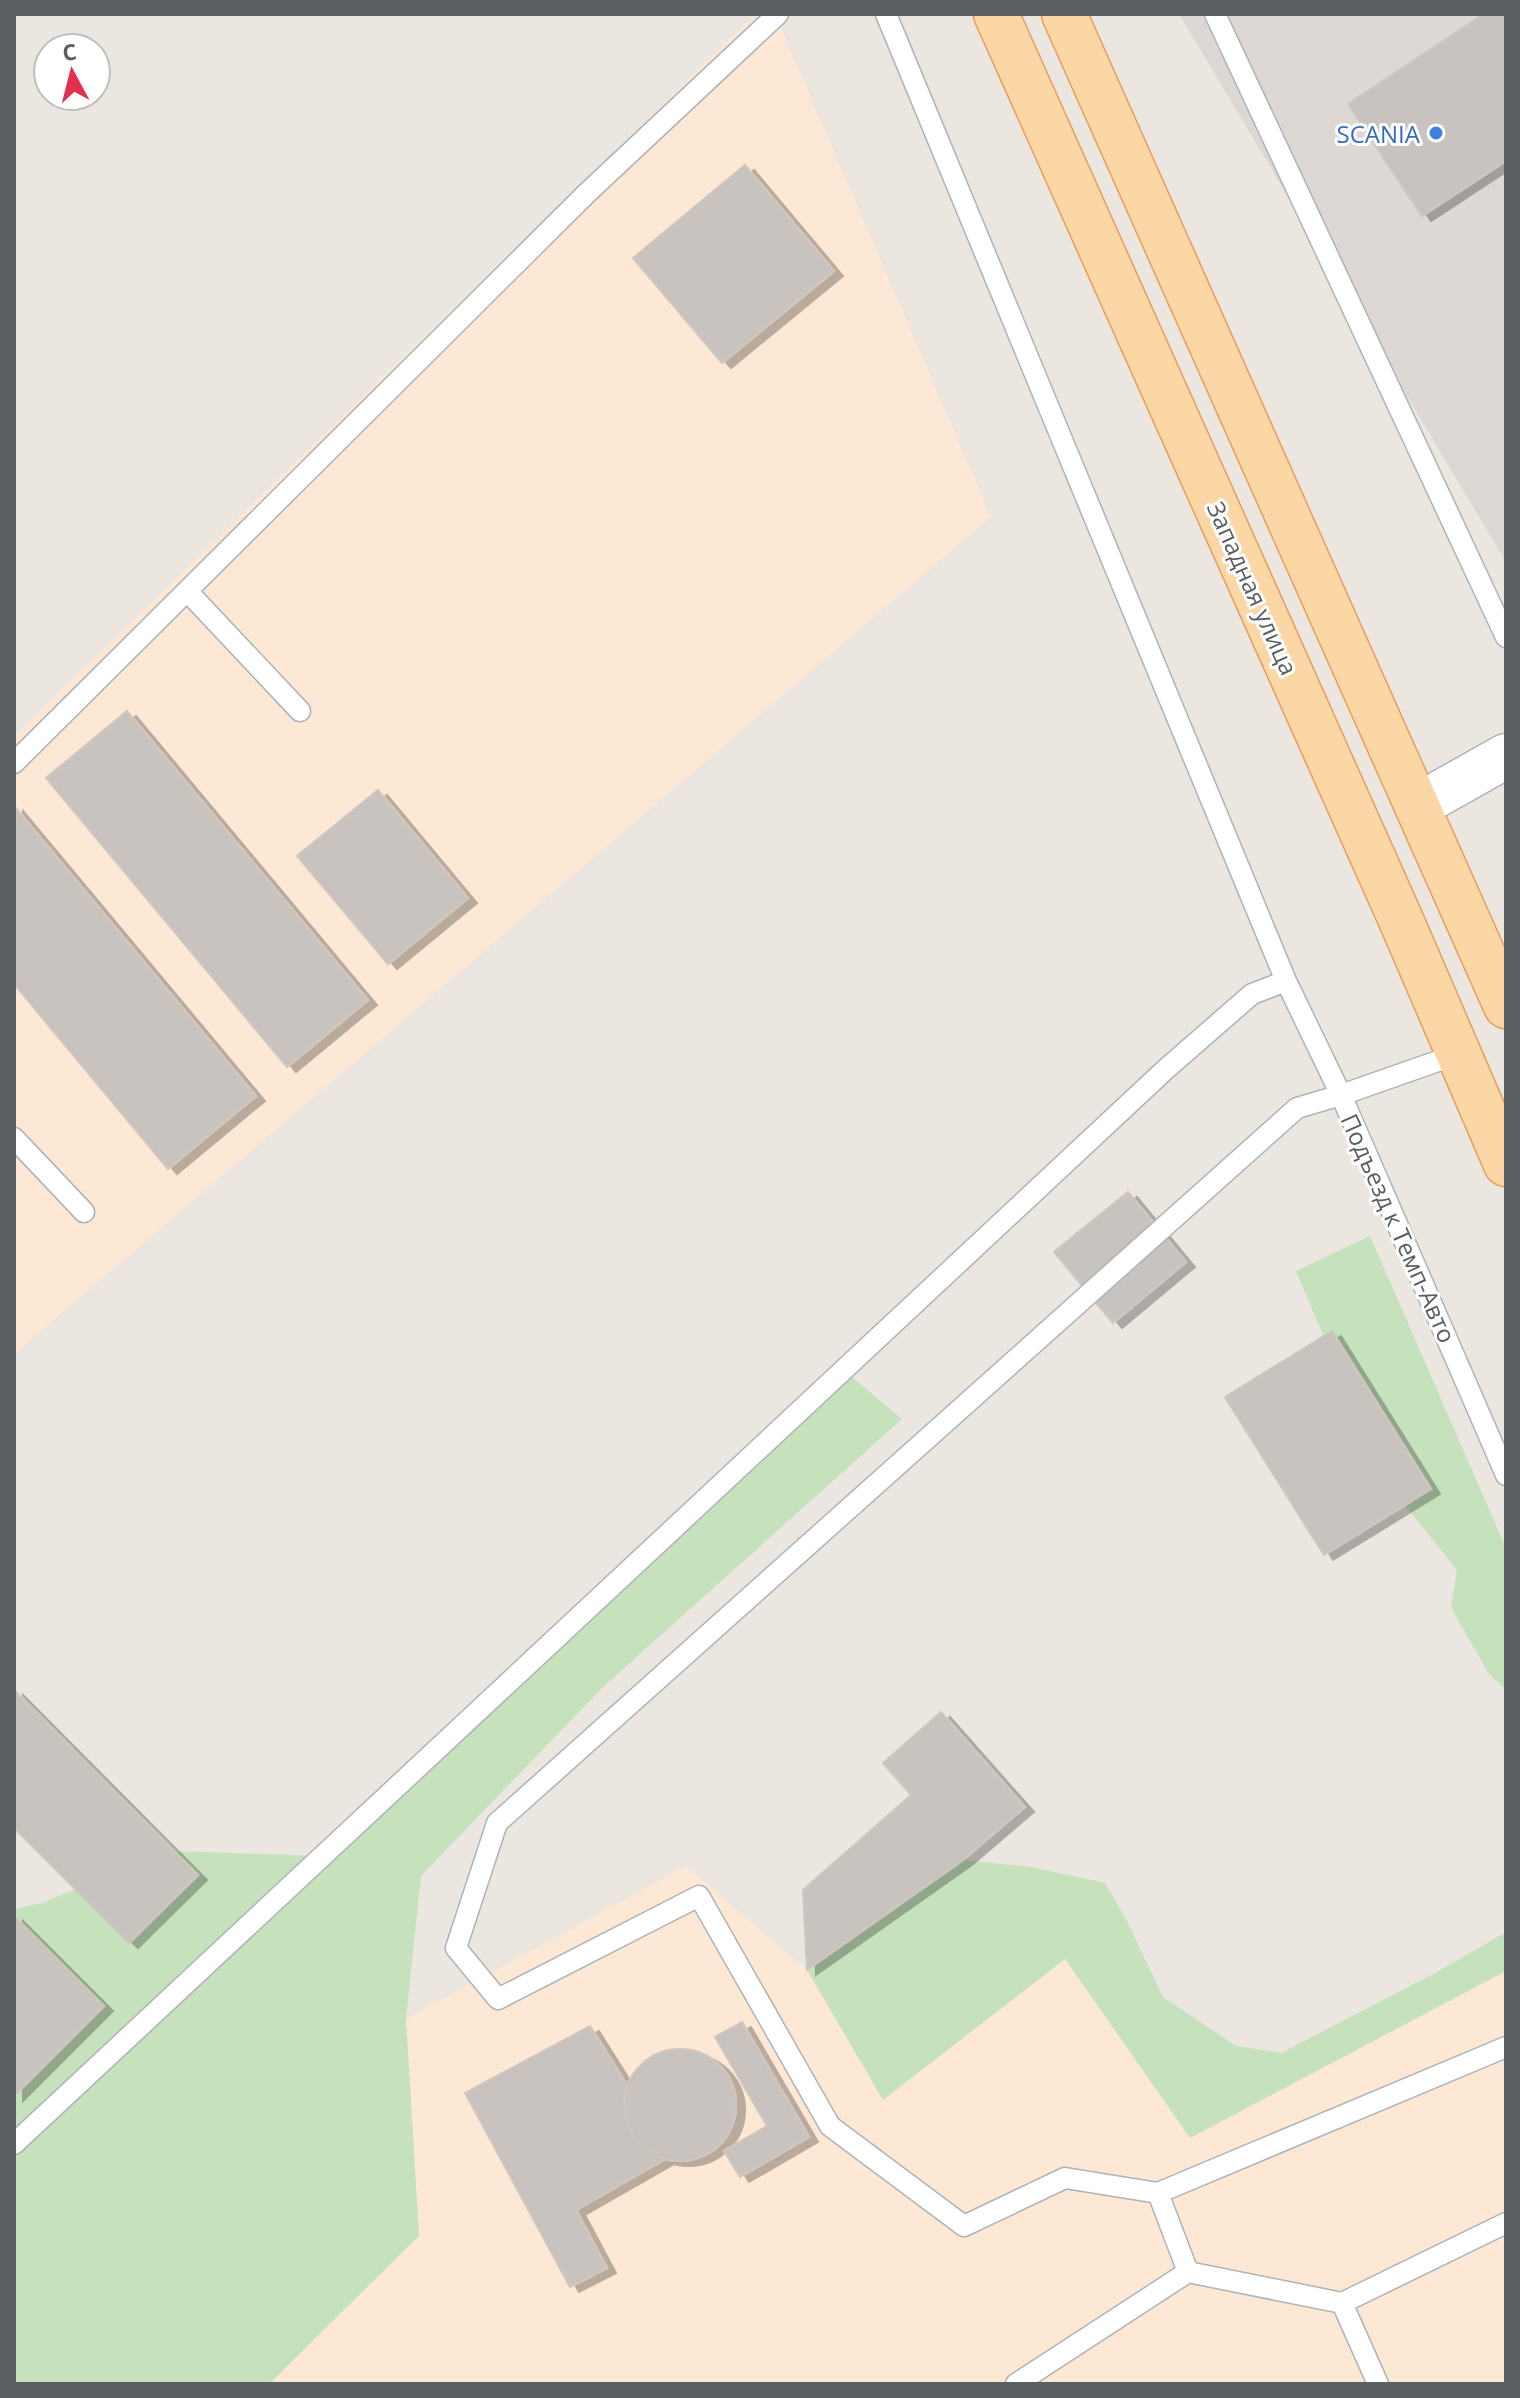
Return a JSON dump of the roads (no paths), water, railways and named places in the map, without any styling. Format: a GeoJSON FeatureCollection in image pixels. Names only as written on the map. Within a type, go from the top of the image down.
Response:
{"type":"FeatureCollection","features":[{"type":"Feature","properties":{"kind":"main road","name":"Западная улица"},"geometry":{"type":"LineString","coordinates":[[996,14],[1401,920],[1506,1164]]}},
{"type":"Feature","properties":{"kind":"main road"},"geometry":{"type":"LineString","coordinates":[[1064,14],[1506,1006]]}},
{"type":"Feature","properties":{"kind":"street"},"geometry":{"type":"LineString","coordinates":[[1417,806],[1506,756]]}},
{"type":"Feature","properties":{"kind":"lane"},"geometry":{"type":"LineString","coordinates":[[14,763],[586,194],[778,14]]}},
{"type":"Feature","properties":{"kind":"lane"},"geometry":{"type":"LineString","coordinates":[[886,14],[1286,981],[1341,1095],[1297,1108],[497,1823],[456,1948],[498,1999],[699,1896],[830,2126],[964,2226],[1065,2178],[1158,2193],[1506,2047]]}},
{"type":"Feature","properties":{"kind":"lane"},"geometry":{"type":"LineString","coordinates":[[1215,14],[1506,637]]}},
{"type":"Feature","properties":{"kind":"lane"},"geometry":{"type":"LineString","coordinates":[[187,591],[300,711]]}},
{"type":"Feature","properties":{"kind":"lane"},"geometry":{"type":"LineString","coordinates":[[14,2144],[1166,1069],[1252,994],[1286,981]]}},
{"type":"Feature","properties":{"kind":"lane","name":"Подъезд к Темп-Авто"},"geometry":{"type":"LineString","coordinates":[[1458,1054],[1341,1095],[1506,1475]]}},
{"type":"Feature","properties":{"kind":"lane"},"geometry":{"type":"LineString","coordinates":[[14,1138],[84,1212]]}},
{"type":"Feature","properties":{"kind":"lane"},"geometry":{"type":"LineString","coordinates":[[1158,2193],[1188,2272]]}},
{"type":"Feature","properties":{"kind":"lane"},"geometry":{"type":"LineString","coordinates":[[1016,2384],[1188,2272],[1342,2303],[1506,2223]]}},
{"type":"Feature","properties":{"kind":"lane"},"geometry":{"type":"LineString","coordinates":[[1342,2303],[1378,2384]]}},
{"type":"Feature","properties":{"kind":"place","name":"SCANIA"},"geometry":{"type":"Point","coordinates":[1436,133]}}]}
